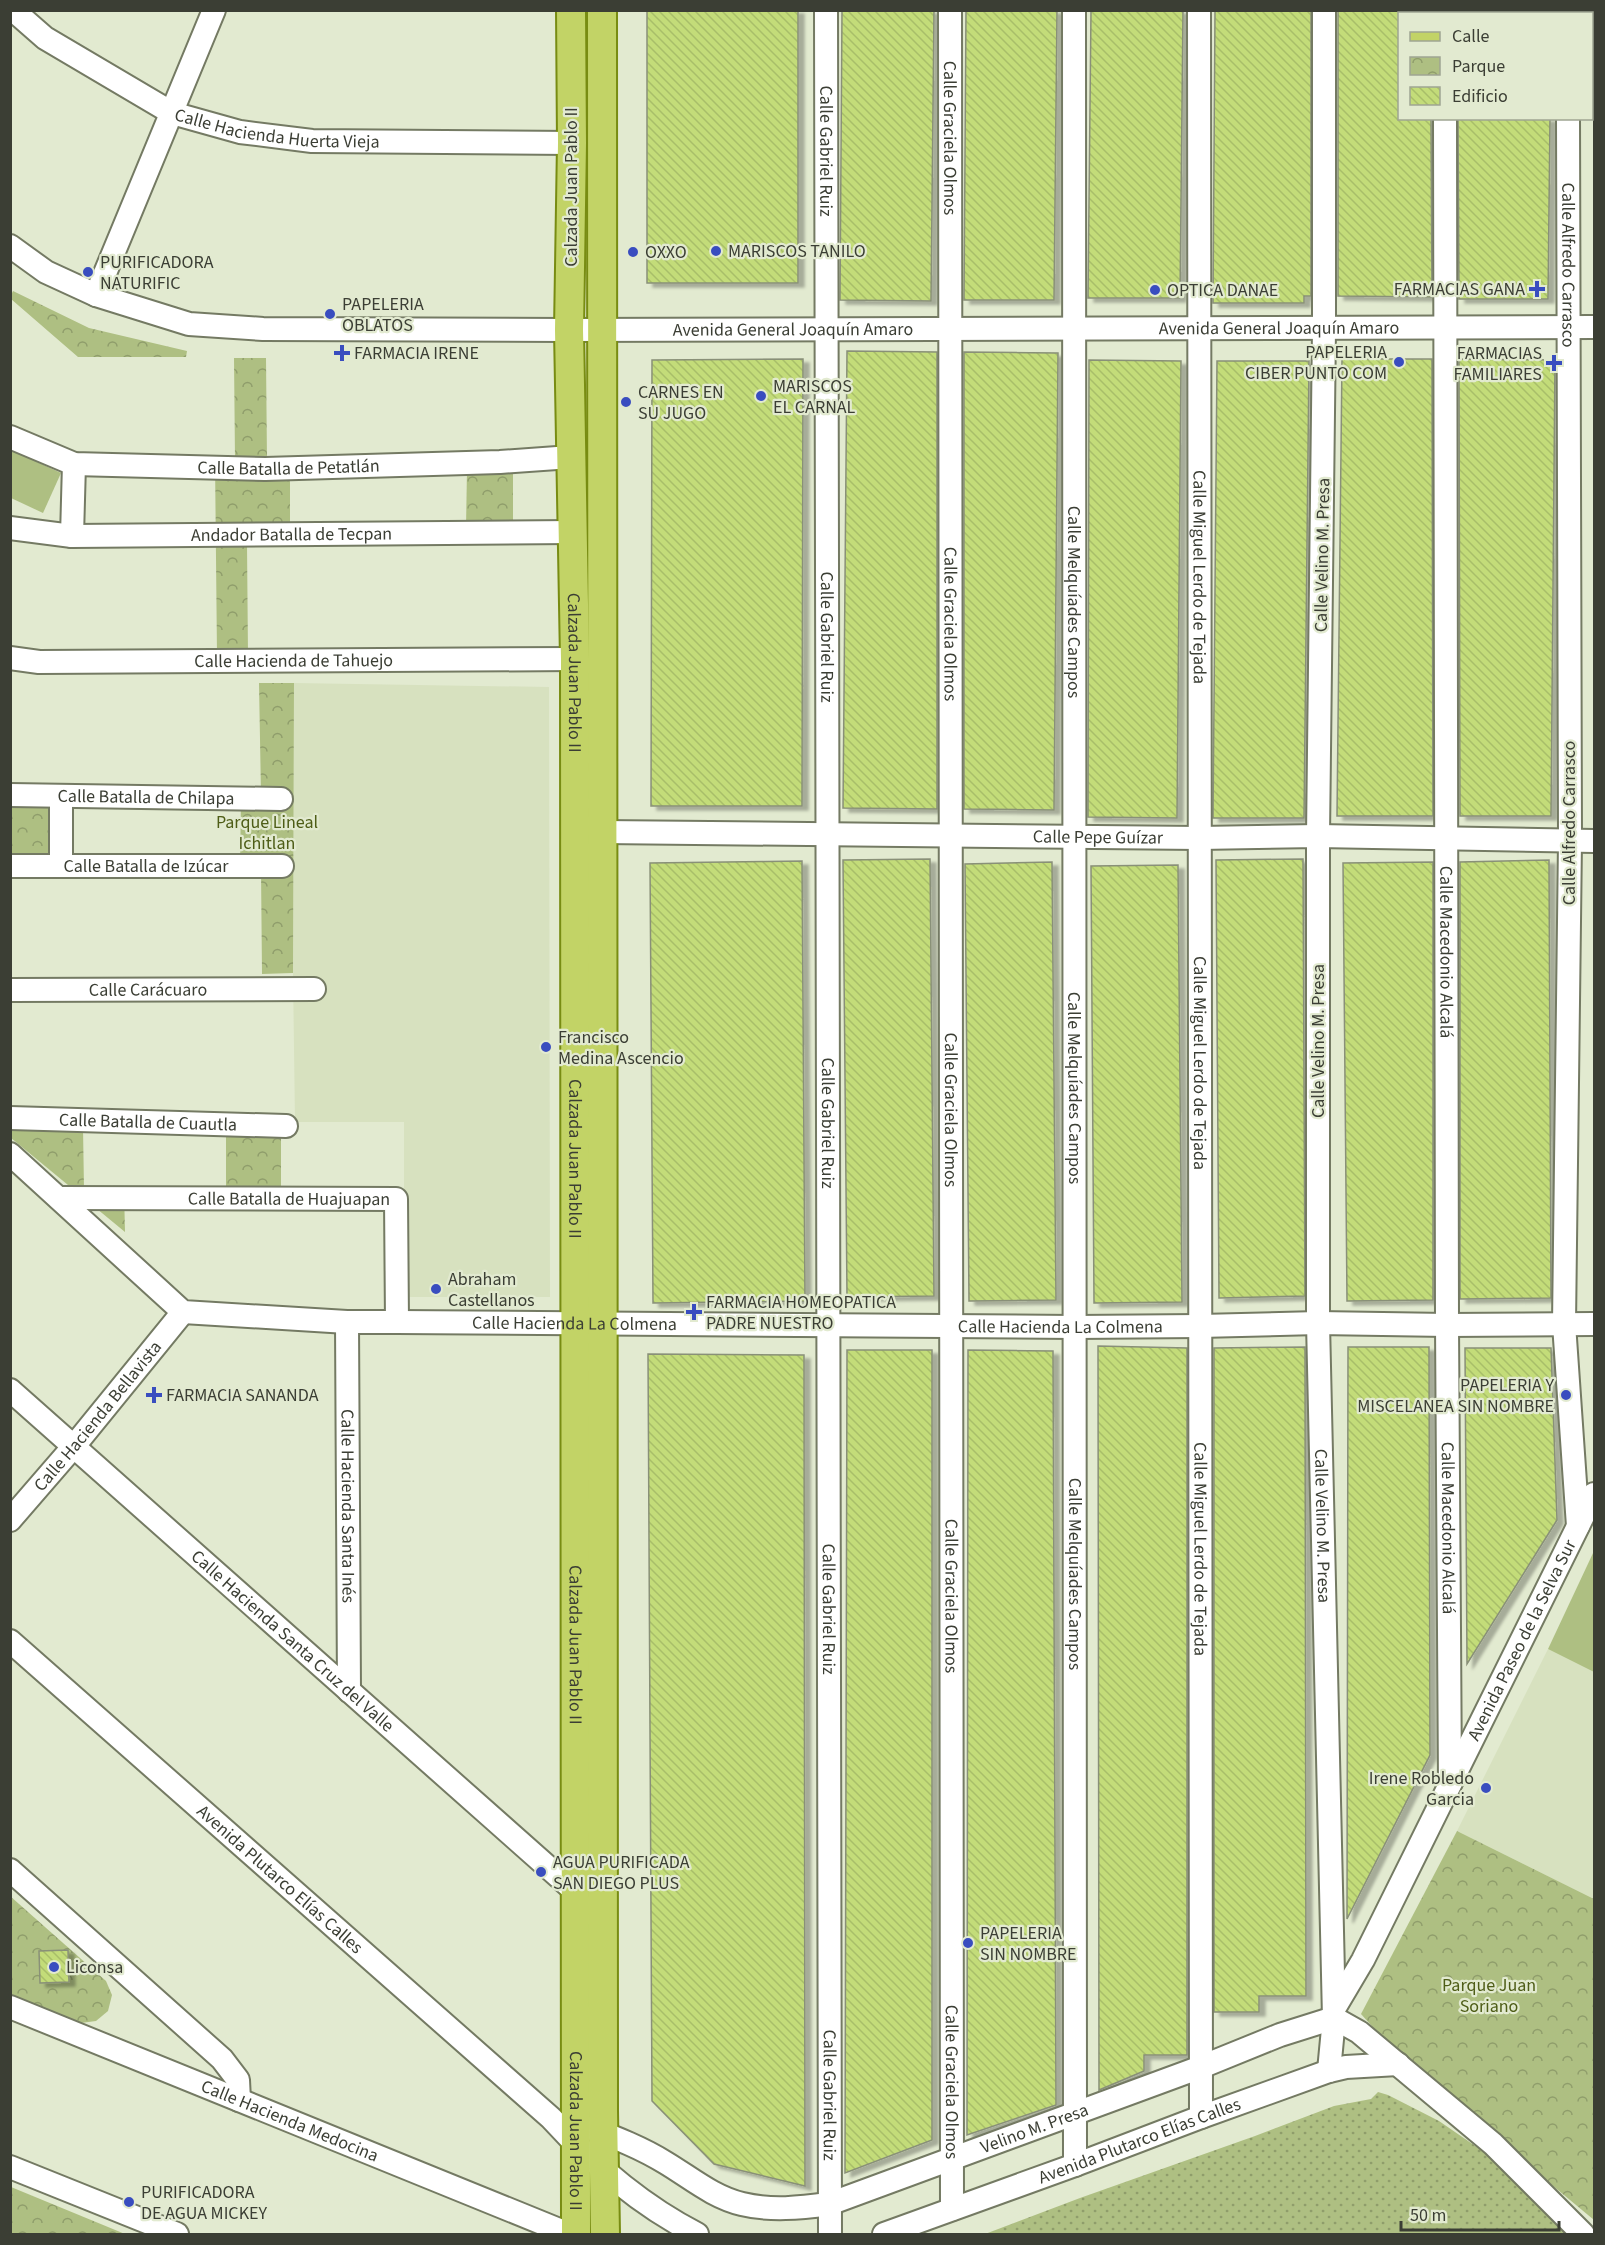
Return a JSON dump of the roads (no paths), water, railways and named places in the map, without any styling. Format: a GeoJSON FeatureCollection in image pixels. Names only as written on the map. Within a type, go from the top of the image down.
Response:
{"type":"FeatureCollection","features":[{"type":"Feature","properties":{"kind":"main road","name":"Calzada Juan Pablo II"},"geometry":{"type":"LineString","coordinates":[[571,10],[572,143],[569,330],[605,2171],[604,2235]]}},
{"type":"Feature","properties":{"kind":"main road","name":"Calzada Juan Pablo II"},"geometry":{"type":"LineString","coordinates":[[576,2235],[568,2129],[602,832],[602,10]]}},
{"type":"Feature","properties":{"kind":"street","name":"Calle Hacienda Huerta Vieja"},"geometry":{"type":"LineString","coordinates":[[13,10],[45,38],[172,113],[240,132],[312,141],[572,143]]}},
{"type":"Feature","properties":{"kind":"street"},"geometry":{"type":"LineString","coordinates":[[96,295],[214,10]]}},
{"type":"Feature","properties":{"kind":"street","name":"Calle Gabriel Ruiz"},"geometry":{"type":"LineString","coordinates":[[826,10],[830,2235]]}},
{"type":"Feature","properties":{"kind":"street","name":"Calle Graciela Olmos"},"geometry":{"type":"LineString","coordinates":[[950,10],[952,2209]]}},
{"type":"Feature","properties":{"kind":"street","name":"Calle Melquíades Campos"},"geometry":{"type":"LineString","coordinates":[[1074,10],[1076,2165]]}},
{"type":"Feature","properties":{"kind":"street","name":"Calle Miguel Lerdo de Tejada"},"geometry":{"type":"LineString","coordinates":[[1199,10],[1201,2117]]}},
{"type":"Feature","properties":{"kind":"street","name":"Calle Velino M. Presa"},"geometry":{"type":"LineString","coordinates":[[1324,10],[1324,328],[1318,836],[1318,1323],[1334,2014],[1329,2071]]}},
{"type":"Feature","properties":{"kind":"street","name":"Calle Macedonio Alcalá"},"geometry":{"type":"LineString","coordinates":[[1445,120],[1450,1784]]}},
{"type":"Feature","properties":{"kind":"street","name":"Calle Alfredo Carrasco"},"geometry":{"type":"LineString","coordinates":[[1568,120],[1570,841],[1564,1324],[1578,1526]]}},
{"type":"Feature","properties":{"kind":"street","name":"Avenida General Joaquín Amaro"},"geometry":{"type":"LineString","coordinates":[[10,246],[46,272],[96,295],[189,324],[263,329],[1594,327]]}},
{"type":"Feature","properties":{"kind":"street","name":"Calle Batalla de Petatlán"},"geometry":{"type":"LineString","coordinates":[[10,437],[74,464],[265,470],[500,462],[571,457]]}},
{"type":"Feature","properties":{"kind":"street"},"geometry":{"type":"LineString","coordinates":[[72,536],[74,464]]}},
{"type":"Feature","properties":{"kind":"street","name":"Andador Batalla de Tecpan"},"geometry":{"type":"LineString","coordinates":[[10,528],[72,536],[573,532]]}},
{"type":"Feature","properties":{"kind":"street","name":"Calle Hacienda de Tahuejo"},"geometry":{"type":"LineString","coordinates":[[10,658],[39,662],[575,659]]}},
{"type":"Feature","properties":{"kind":"street","name":"Calle Batalla de Chilapa"},"geometry":{"type":"LineString","coordinates":[[10,795],[281,799]]}},
{"type":"Feature","properties":{"kind":"street"},"geometry":{"type":"LineString","coordinates":[[61,797],[61,866]]}},
{"type":"Feature","properties":{"kind":"street","name":"Calle Pepe Guízar"},"geometry":{"type":"LineString","coordinates":[[602,832],[1200,838],[1318,836],[1594,841]]}},
{"type":"Feature","properties":{"kind":"street","name":"Calle Batalla de Izúcar"},"geometry":{"type":"LineString","coordinates":[[10,866],[282,866]]}},
{"type":"Feature","properties":{"kind":"street","name":"Calle Carácuaro"},"geometry":{"type":"LineString","coordinates":[[10,990],[314,989]]}},
{"type":"Feature","properties":{"kind":"street","name":"Calle Batalla de Cuautla"},"geometry":{"type":"LineString","coordinates":[[10,1118],[286,1126]]}},
{"type":"Feature","properties":{"kind":"street"},"geometry":{"type":"LineString","coordinates":[[10,1154],[183,1312]]}},
{"type":"Feature","properties":{"kind":"street","name":"Calle Batalla de Huajuapan"},"geometry":{"type":"LineString","coordinates":[[59,1198],[396,1199],[397,1322]]}},
{"type":"Feature","properties":{"kind":"street","name":"Calle Hacienda La Colmena"},"geometry":{"type":"LineString","coordinates":[[183,1312],[347,1322],[1075,1327],[1318,1323],[1594,1324]]}},
{"type":"Feature","properties":{"kind":"street","name":"Calle Hacienda Bellavista"},"geometry":{"type":"LineString","coordinates":[[10,1520],[74,1446],[183,1312]]}},
{"type":"Feature","properties":{"kind":"street","name":"Calle Hacienda Santa Inés"},"geometry":{"type":"LineString","coordinates":[[347,1322],[349,1691]]}},
{"type":"Feature","properties":{"kind":"street","name":"Calle Hacienda Santa Cruz del Valle"},"geometry":{"type":"LineString","coordinates":[[10,1390],[576,1892]]}},
{"type":"Feature","properties":{"kind":"street","name":"Avenida Paseo de la Selva Sur"},"geometry":{"type":"LineString","coordinates":[[1334,2014],[1594,1494]]}},
{"type":"Feature","properties":{"kind":"street","name":"Avenida Plutarco Elías Calles"},"geometry":{"type":"LineString","coordinates":[[10,1641],[568,2129],[605,2171],[662,2216],[697,2235]]}},
{"type":"Feature","properties":{"kind":"street"},"geometry":{"type":"LineString","coordinates":[[10,1870],[222,2059],[238,2080],[239,2100]]}},
{"type":"Feature","properties":{"kind":"street","name":"Calle Hacienda Medocina"},"geometry":{"type":"LineString","coordinates":[[10,2007],[570,2235]]}},
{"type":"Feature","properties":{"kind":"street"},"geometry":{"type":"LineString","coordinates":[[1334,2014],[1359,2032],[1493,2144],[1584,2235]]}},
{"type":"Feature","properties":{"kind":"street","name":"Velino M. Presa"},"geometry":{"type":"LineString","coordinates":[[604,2133],[656,2157],[717,2195],[741,2204],[769,2208],[795,2208],[830,2204],[1201,2067],[1334,2014]]}},
{"type":"Feature","properties":{"kind":"street","name":"Avenida Plutarco Elías Calles"},"geometry":{"type":"LineString","coordinates":[[884,2235],[1329,2071],[1346,2067],[1398,2064]]}},
{"type":"Feature","properties":{"kind":"street","name":"Avenida Plutarco Elías Calles"},"geometry":{"type":"LineString","coordinates":[[568,2129],[604,2133]]}},
{"type":"Feature","properties":{"kind":"street"},"geometry":{"type":"LineString","coordinates":[[10,2167],[177,2235]]}},
{"type":"Feature","properties":{"kind":"place","name":"MARISCOS TANILO"},"geometry":{"type":"Point","coordinates":[716,251]}},
{"type":"Feature","properties":{"kind":"place","name":"OXXO"},"geometry":{"type":"Point","coordinates":[633,252]}},
{"type":"Feature","properties":{"kind":"place","name":"PURIFICADORA NATURIFIC"},"geometry":{"type":"Point","coordinates":[88,272]}},
{"type":"Feature","properties":{"kind":"place","name":"FARMACIAS GANA"},"geometry":{"type":"Point","coordinates":[1537,289]}},
{"type":"Feature","properties":{"kind":"place","name":"OPTICA DANAE"},"geometry":{"type":"Point","coordinates":[1155,290]}},
{"type":"Feature","properties":{"kind":"place","name":"PAPELERIA OBLATOS"},"geometry":{"type":"Point","coordinates":[330,314]}},
{"type":"Feature","properties":{"kind":"place","name":"FARMACIA IRENE"},"geometry":{"type":"Point","coordinates":[342,353]}},
{"type":"Feature","properties":{"kind":"place","name":"PAPELERIA CIBER PUNTO COM"},"geometry":{"type":"Point","coordinates":[1399,362]}},
{"type":"Feature","properties":{"kind":"place","name":"FARMACIAS FAMILIARES"},"geometry":{"type":"Point","coordinates":[1554,363]}},
{"type":"Feature","properties":{"kind":"place","name":"MARISCOS EL CARNAL"},"geometry":{"type":"Point","coordinates":[761,396]}},
{"type":"Feature","properties":{"kind":"place","name":"CARNES EN SU JUGO"},"geometry":{"type":"Point","coordinates":[626,402]}},
{"type":"Feature","properties":{"kind":"place","name":"Francisco Medina Ascencio"},"geometry":{"type":"Point","coordinates":[546,1047]}},
{"type":"Feature","properties":{"kind":"place","name":"Abraham Castellanos"},"geometry":{"type":"Point","coordinates":[436,1289]}},
{"type":"Feature","properties":{"kind":"place","name":"FARMACIA HOMEOPATICA PADRE NUESTRO"},"geometry":{"type":"Point","coordinates":[694,1312]}},
{"type":"Feature","properties":{"kind":"place","name":"FARMACIA SANANDA"},"geometry":{"type":"Point","coordinates":[154,1395]}},
{"type":"Feature","properties":{"kind":"place","name":"PAPELERIA Y MISCELANEA SIN NOMBRE"},"geometry":{"type":"Point","coordinates":[1566,1395]}},
{"type":"Feature","properties":{"kind":"place","name":"Irene Robledo Garcia"},"geometry":{"type":"Point","coordinates":[1486,1788]}},
{"type":"Feature","properties":{"kind":"place","name":"AGUA PURIFICADA SAN DIEGO PLUS"},"geometry":{"type":"Point","coordinates":[541,1872]}},
{"type":"Feature","properties":{"kind":"place","name":"PAPELERIA SIN NOMBRE"},"geometry":{"type":"Point","coordinates":[968,1943]}},
{"type":"Feature","properties":{"kind":"place","name":"Liconsa"},"geometry":{"type":"Point","coordinates":[54,1967]}},
{"type":"Feature","properties":{"kind":"place","name":"PURIFICADORA DE AGUA MICKEY"},"geometry":{"type":"Point","coordinates":[129,2202]}},
{"type":"Feature","properties":{"kind":"park label","name":"Parque Lineal Ichitlan"},"geometry":{"type":"Point","coordinates":[267,832]}},
{"type":"Feature","properties":{"kind":"park label","name":"Parque Juan Soriano"},"geometry":{"type":"Point","coordinates":[1489,1995]}}]}
